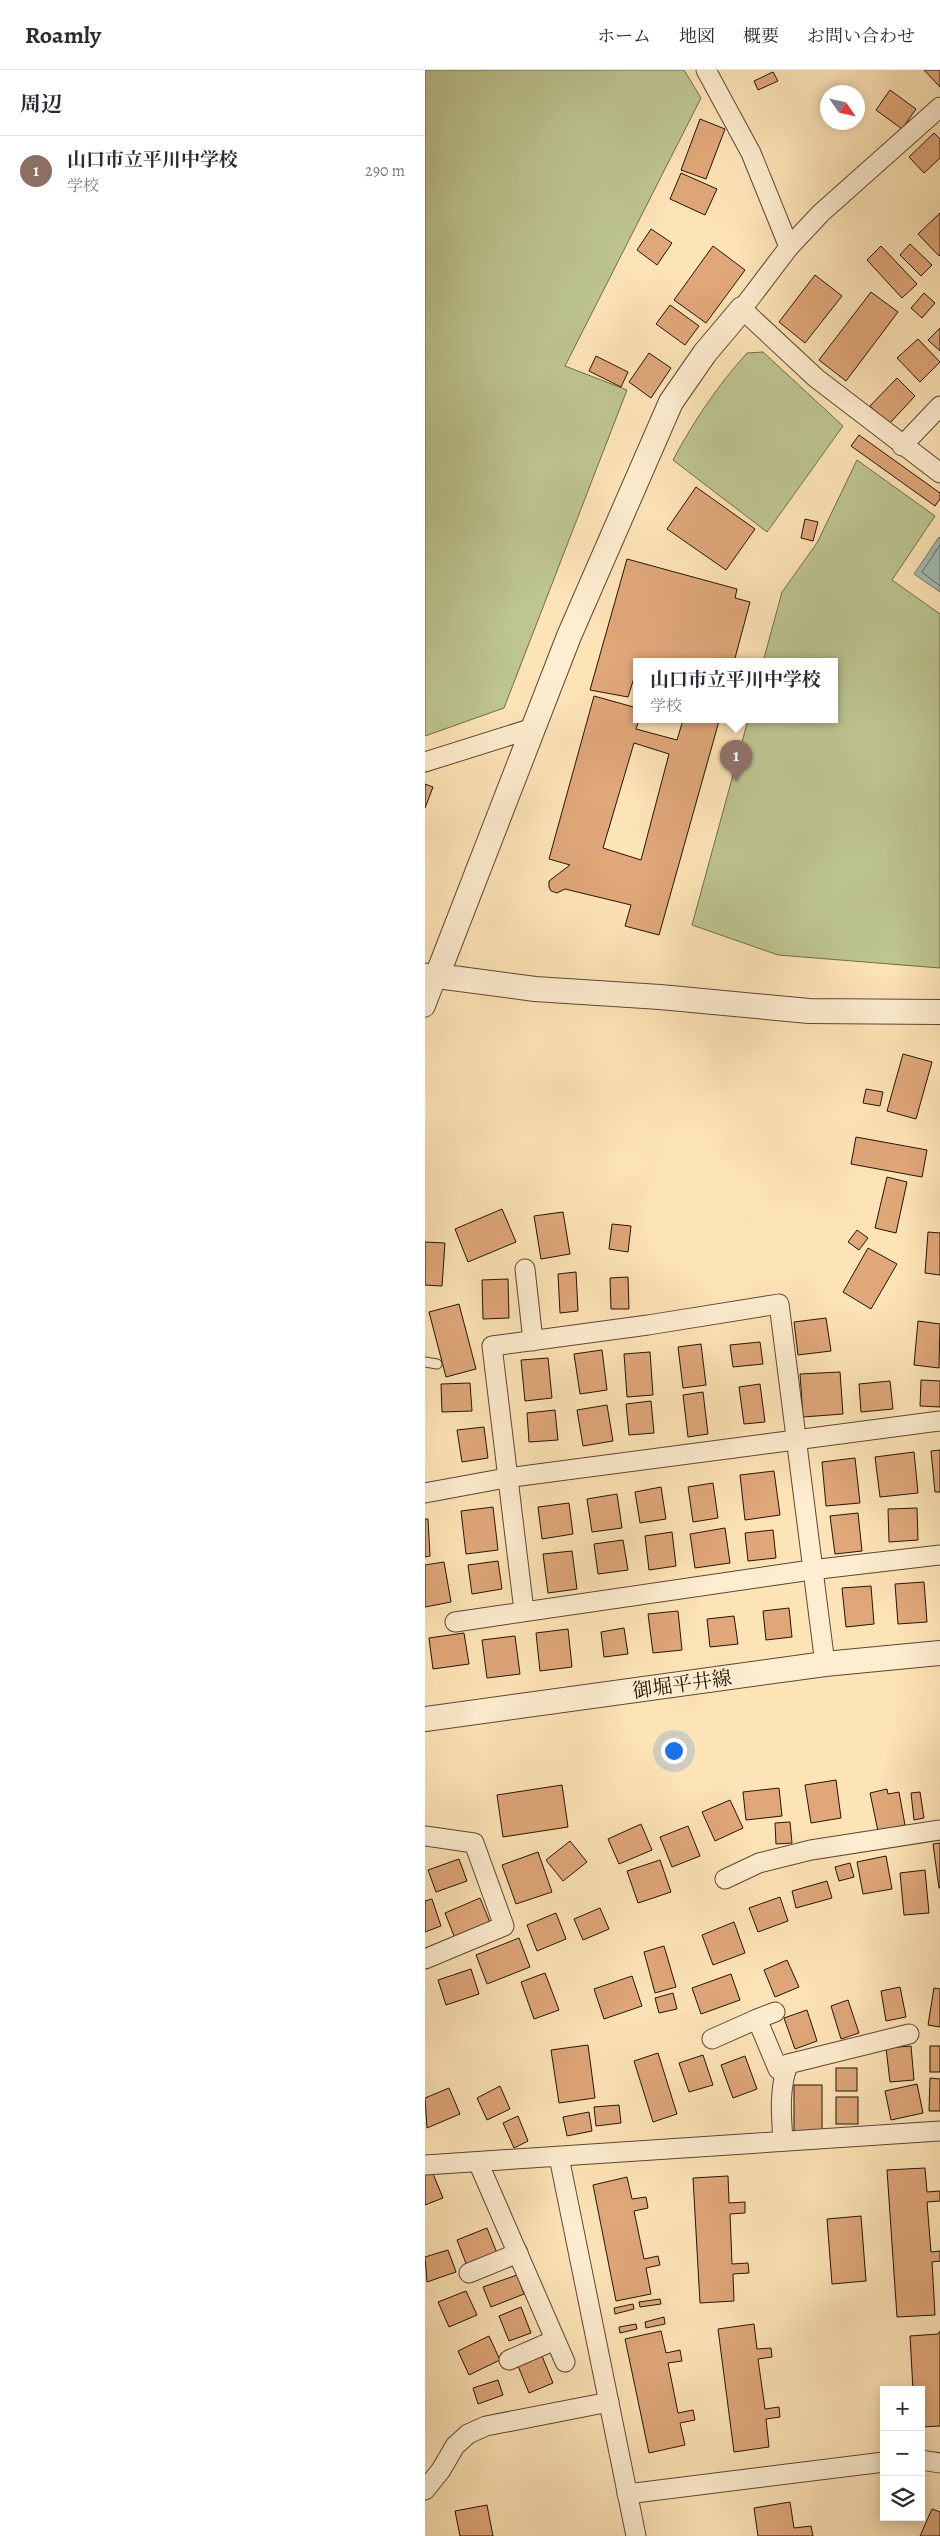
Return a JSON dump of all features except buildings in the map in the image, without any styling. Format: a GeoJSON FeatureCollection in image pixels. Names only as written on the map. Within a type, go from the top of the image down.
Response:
{"type":"FeatureCollection","features":[{"type":"Feature","properties":{"kind":"street"},"geometry":{"type":"LineString","coordinates":[[705,70],[751,153],[789,247]]}},
{"type":"Feature","properties":{"kind":"street"},"geometry":{"type":"LineString","coordinates":[[425,1007],[431,974],[619,516],[671,402],[705,353],[789,247],[821,213],[940,107]]}},
{"type":"Feature","properties":{"kind":"street"},"geometry":{"type":"LineString","coordinates":[[742,308],[816,378],[940,474]]}},
{"type":"Feature","properties":{"kind":"street"},"geometry":{"type":"LineString","coordinates":[[902,446],[940,406]]}},
{"type":"Feature","properties":{"kind":"street"},"geometry":{"type":"LineString","coordinates":[[425,762],[533,728]]}},
{"type":"Feature","properties":{"kind":"street"},"geometry":{"type":"LineString","coordinates":[[431,974],[535,989],[660,997],[809,1011],[940,1012]]}},
{"type":"Feature","properties":{"kind":"street"},"geometry":{"type":"LineString","coordinates":[[525,1269],[533,1341]]}},
{"type":"Feature","properties":{"kind":"street"},"geometry":{"type":"LineString","coordinates":[[524,1611],[492,1346],[779,1304],[811,1570],[825,1664]]}},
{"type":"Feature","properties":{"kind":"street"},"geometry":{"type":"LineString","coordinates":[[425,1493],[507,1478],[940,1421]]}},
{"type":"Feature","properties":{"kind":"street"},"geometry":{"type":"LineString","coordinates":[[455,1622],[811,1570],[940,1555]]}},
{"type":"Feature","properties":{"kind":"street","name":"御堀平井線"},"geometry":{"type":"LineString","coordinates":[[425,1719],[825,1664],[940,1653]]}},
{"type":"Feature","properties":{"kind":"street"},"geometry":{"type":"LineString","coordinates":[[725,1879],[759,1863],[811,1850],[940,1830]]}},
{"type":"Feature","properties":{"kind":"street"},"geometry":{"type":"LineString","coordinates":[[425,1836],[474,1843],[504,1926],[425,1959]]}},
{"type":"Feature","properties":{"kind":"street"},"geometry":{"type":"LineString","coordinates":[[712,2038],[775,2012]]}},
{"type":"Feature","properties":{"kind":"street"},"geometry":{"type":"LineString","coordinates":[[757,2019],[778,2068],[786,2071]]}},
{"type":"Feature","properties":{"kind":"street"},"geometry":{"type":"LineString","coordinates":[[783,2140],[781,2103],[786,2071],[789,2064],[909,2034]]}},
{"type":"Feature","properties":{"kind":"street"},"geometry":{"type":"LineString","coordinates":[[425,2165],[940,2131]]}},
{"type":"Feature","properties":{"kind":"street"},"geometry":{"type":"LineString","coordinates":[[559,2157],[636,2536]]}},
{"type":"Feature","properties":{"kind":"street"},"geometry":{"type":"LineString","coordinates":[[478,2162],[565,2362]]}},
{"type":"Feature","properties":{"kind":"street"},"geometry":{"type":"LineString","coordinates":[[469,2273],[518,2253]]}},
{"type":"Feature","properties":{"kind":"street"},"geometry":{"type":"LineString","coordinates":[[509,2360],[555,2340]]}},
{"type":"Feature","properties":{"kind":"street"},"geometry":{"type":"LineString","coordinates":[[425,2490],[441,2470],[455,2446],[469,2434],[486,2426],[609,2402]]}},
{"type":"Feature","properties":{"kind":"street"},"geometry":{"type":"LineString","coordinates":[[925,2461],[940,2463]]}},
{"type":"Feature","properties":{"kind":"street"},"geometry":{"type":"LineString","coordinates":[[627,2494],[880,2462]]}},
{"type":"Feature","properties":{"kind":"lane"},"geometry":{"type":"LineString","coordinates":[[425,1362],[437,1364]]}},
{"type":"Feature","properties":{"kind":"green space"},"geometry":{"type":"Polygon","coordinates":[[[425,70],[684,70],[701,98],[565,366],[627,390],[504,708],[425,736],[425,70]]]}},
{"type":"Feature","properties":{"kind":"green space"},"geometry":{"type":"Polygon","coordinates":[[[763,352],[843,426],[767,532],[673,460],[707,404],[736,365],[747,353],[763,352]]]}},
{"type":"Feature","properties":{"kind":"green space"},"geometry":{"type":"Polygon","coordinates":[[[857,460],[935,516],[892,580],[940,614],[940,968],[778,955],[692,925],[747,723],[838,723],[838,658],[764,658],[782,592],[817,543],[857,460]]]}},
{"type":"Feature","properties":{"kind":"water"},"geometry":{"type":"Polygon","coordinates":[[[940,538],[940,592],[914,574],[940,538]]]}},
{"type":"Feature","properties":{"kind":"place","name":"山口市立平川中学校"},"geometry":{"type":"Point","coordinates":[736,781]}}]}
